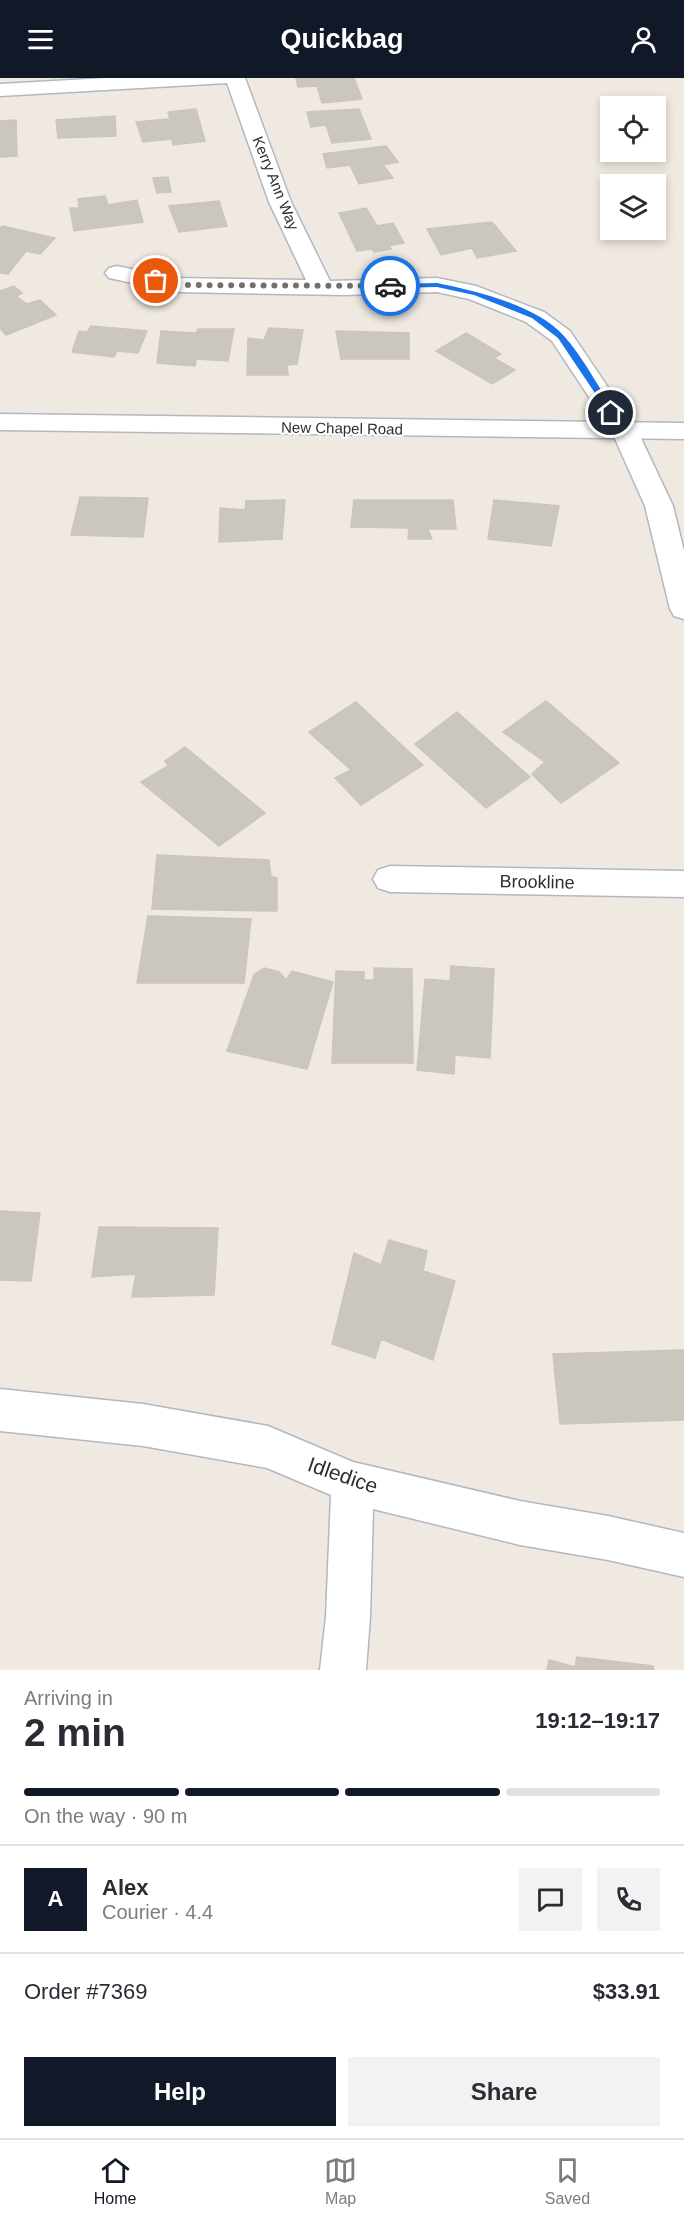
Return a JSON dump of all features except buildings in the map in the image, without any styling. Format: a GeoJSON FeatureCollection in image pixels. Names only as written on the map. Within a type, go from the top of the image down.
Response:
{"type":"FeatureCollection","features":[{"type":"Feature","properties":{"kind":"street"},"geometry":{"type":"LineString","coordinates":[[0,90],[223,78]]}},
{"type":"Feature","properties":{"kind":"street","name":"Kerry Ann Way"},"geometry":{"type":"LineString","coordinates":[[235,78],[280,202],[313,267],[320,287]]}},
{"type":"Feature","properties":{"kind":"street"},"geometry":{"type":"LineString","coordinates":[[117,273],[175,285],[320,287],[437,285],[476,293],[535,317],[561,336],[625,432],[659,506],[684,609]]}},
{"type":"Feature","properties":{"kind":"street","name":"New Chapel Road"},"geometry":{"type":"LineString","coordinates":[[0,422],[684,431]]}},
{"type":"Feature","properties":{"kind":"street","name":"Brookline"},"geometry":{"type":"LineString","coordinates":[[390,879],[684,884]]}},
{"type":"Feature","properties":{"kind":"street","name":"Idledice"},"geometry":{"type":"LineString","coordinates":[[0,1410],[143,1425],[268,1447],[353,1483],[520,1522],[684,1555]]}},
{"type":"Feature","properties":{"kind":"street"},"geometry":{"type":"LineString","coordinates":[[343,1670],[348,1617],[353,1483]]}},
{"type":"Feature","properties":{"kind":"way so far"},"geometry":{"type":"LineString","coordinates":[[156,281],[175,285],[344,288],[390,286]]}},
{"type":"Feature","properties":{"kind":"route"},"geometry":{"type":"LineString","coordinates":[[390,286],[437,285],[476,293],[535,317],[561,336],[611,413]]}}]}
